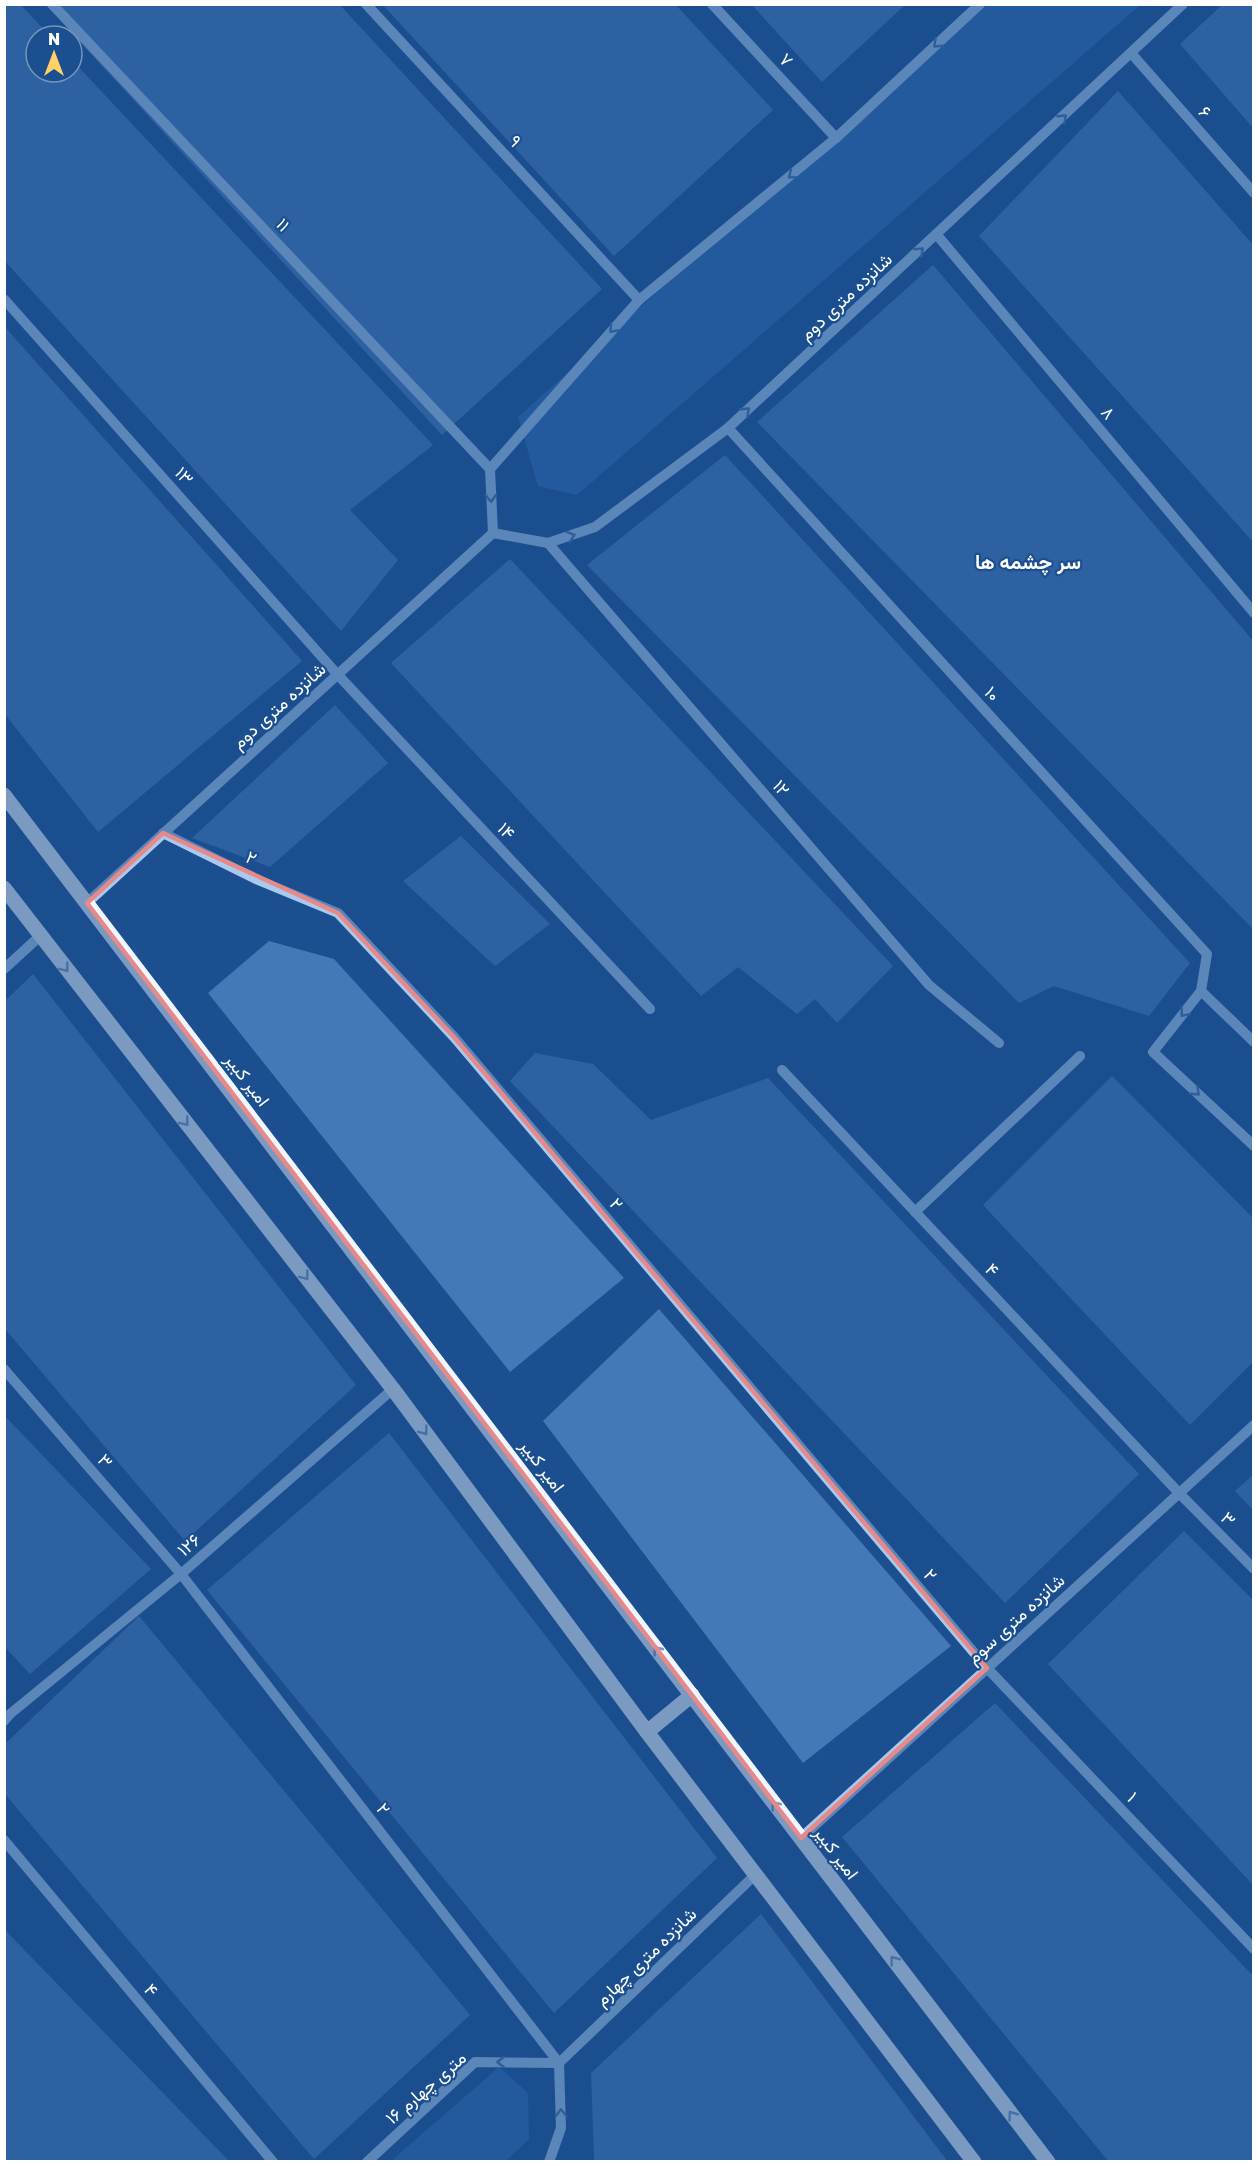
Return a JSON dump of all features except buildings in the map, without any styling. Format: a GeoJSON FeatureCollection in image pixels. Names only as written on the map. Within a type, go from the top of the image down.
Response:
{"type":"FeatureCollection","features":[{"type":"Feature","properties":{"kind":"main road","name":"امیر کبیر"},"geometry":{"type":"LineString","coordinates":[[4,795],[1048,2162]]}},
{"type":"Feature","properties":{"kind":"main road"},"geometry":{"type":"LineString","coordinates":[[4,888],[393,1389],[647,1732],[974,2162]]}},
{"type":"Feature","properties":{"kind":"main road"},"geometry":{"type":"LineString","coordinates":[[647,1732],[692,1695]]}},
{"type":"Feature","properties":{"kind":"street","name":"۱۱"},"geometry":{"type":"LineString","coordinates":[[51,4],[490,469]]}},
{"type":"Feature","properties":{"kind":"street","name":"۹"},"geometry":{"type":"LineString","coordinates":[[366,4],[639,300]]}},
{"type":"Feature","properties":{"kind":"street","name":"۷"},"geometry":{"type":"LineString","coordinates":[[712,4],[836,138]]}},
{"type":"Feature","properties":{"kind":"street"},"geometry":{"type":"LineString","coordinates":[[493,533],[490,469],[639,300],[836,138],[980,4]]}},
{"type":"Feature","properties":{"kind":"street","name":"شانزده متری دوم"},"geometry":{"type":"LineString","coordinates":[[87,903],[493,533],[548,543],[595,528],[728,428],[938,235],[1183,4]]}},
{"type":"Feature","properties":{"kind":"street","name":"۶"},"geometry":{"type":"LineString","coordinates":[[1131,53],[1254,193]]}},
{"type":"Feature","properties":{"kind":"street","name":"۸"},"geometry":{"type":"LineString","coordinates":[[938,235],[1254,613]]}},
{"type":"Feature","properties":{"kind":"street","name":"۱۳"},"geometry":{"type":"LineString","coordinates":[[4,299],[338,675]]}},
{"type":"Feature","properties":{"kind":"street","name":"۱۰"},"geometry":{"type":"LineString","coordinates":[[728,428],[1207,954],[1201,991]]}},
{"type":"Feature","properties":{"kind":"street","name":"۱۲"},"geometry":{"type":"LineString","coordinates":[[548,543],[929,985],[999,1043]]}},
{"type":"Feature","properties":{"kind":"street","name":"۱۴"},"geometry":{"type":"LineString","coordinates":[[338,675],[650,1009]]}},
{"type":"Feature","properties":{"kind":"street","name":"۲"},"geometry":{"type":"LineString","coordinates":[[163,833],[258,880],[338,913],[454,1038],[987,1668]]}},
{"type":"Feature","properties":{"kind":"street"},"geometry":{"type":"LineString","coordinates":[[4,969],[40,936]]}},
{"type":"Feature","properties":{"kind":"street"},"geometry":{"type":"LineString","coordinates":[[1254,1042],[1201,991],[1154,1052],[1254,1146]]}},
{"type":"Feature","properties":{"kind":"street"},"geometry":{"type":"LineString","coordinates":[[915,1212],[1080,1056]]}},
{"type":"Feature","properties":{"kind":"street","name":"۴"},"geometry":{"type":"LineString","coordinates":[[782,1070],[1179,1493]]}},
{"type":"Feature","properties":{"kind":"street","name":"۳"},"geometry":{"type":"LineString","coordinates":[[4,1369],[181,1574]]}},
{"type":"Feature","properties":{"kind":"street","name":"۱۲۶"},"geometry":{"type":"LineString","coordinates":[[6,1714],[181,1574],[393,1389]]}},
{"type":"Feature","properties":{"kind":"street","name":"شانزده متری سوم"},"geometry":{"type":"LineString","coordinates":[[801,1838],[1254,1425]]}},
{"type":"Feature","properties":{"kind":"street","name":"۳"},"geometry":{"type":"LineString","coordinates":[[1179,1493],[1254,1569]]}},
{"type":"Feature","properties":{"kind":"street","name":"۲"},"geometry":{"type":"LineString","coordinates":[[181,1574],[559,2063]]}},
{"type":"Feature","properties":{"kind":"street","name":"۱"},"geometry":{"type":"LineString","coordinates":[[987,1668],[1254,1948]]}},
{"type":"Feature","properties":{"kind":"street","name":"۴"},"geometry":{"type":"LineString","coordinates":[[4,1840],[273,2162]]}},
{"type":"Feature","properties":{"kind":"street","name":"شانزده متری چهارم"},"geometry":{"type":"LineString","coordinates":[[559,2063],[756,1874]]}},
{"type":"Feature","properties":{"kind":"street","name":"۱۶ متری چهارم"},"geometry":{"type":"LineString","coordinates":[[367,2162],[476,2062],[559,2063]]}},
{"type":"Feature","properties":{"kind":"street"},"geometry":{"type":"LineString","coordinates":[[551,2161],[561,2128],[559,2063]]}},
{"type":"Feature","properties":{"kind":"highlighted area"},"geometry":{"type":"Polygon","coordinates":[[[163,833],[338,913],[454,1037],[987,1668],[801,1838],[87,903],[163,833]]]}},
{"type":"Feature","properties":{"kind":"shaded area"},"geometry":{"type":"Polygon","coordinates":[[[977,5],[1140,5],[577,495],[538,486],[518,417],[977,5]]]}},
{"type":"Feature","properties":{"kind":"shaded area"},"geometry":{"type":"Polygon","coordinates":[[[499,2067],[528,2093],[529,2139],[506,2161],[390,2162],[499,2067]]]}},
{"type":"Feature","properties":{"kind":"district","name":"سر چشمه ها"},"geometry":{"type":"Point","coordinates":[1028,562]}}]}
